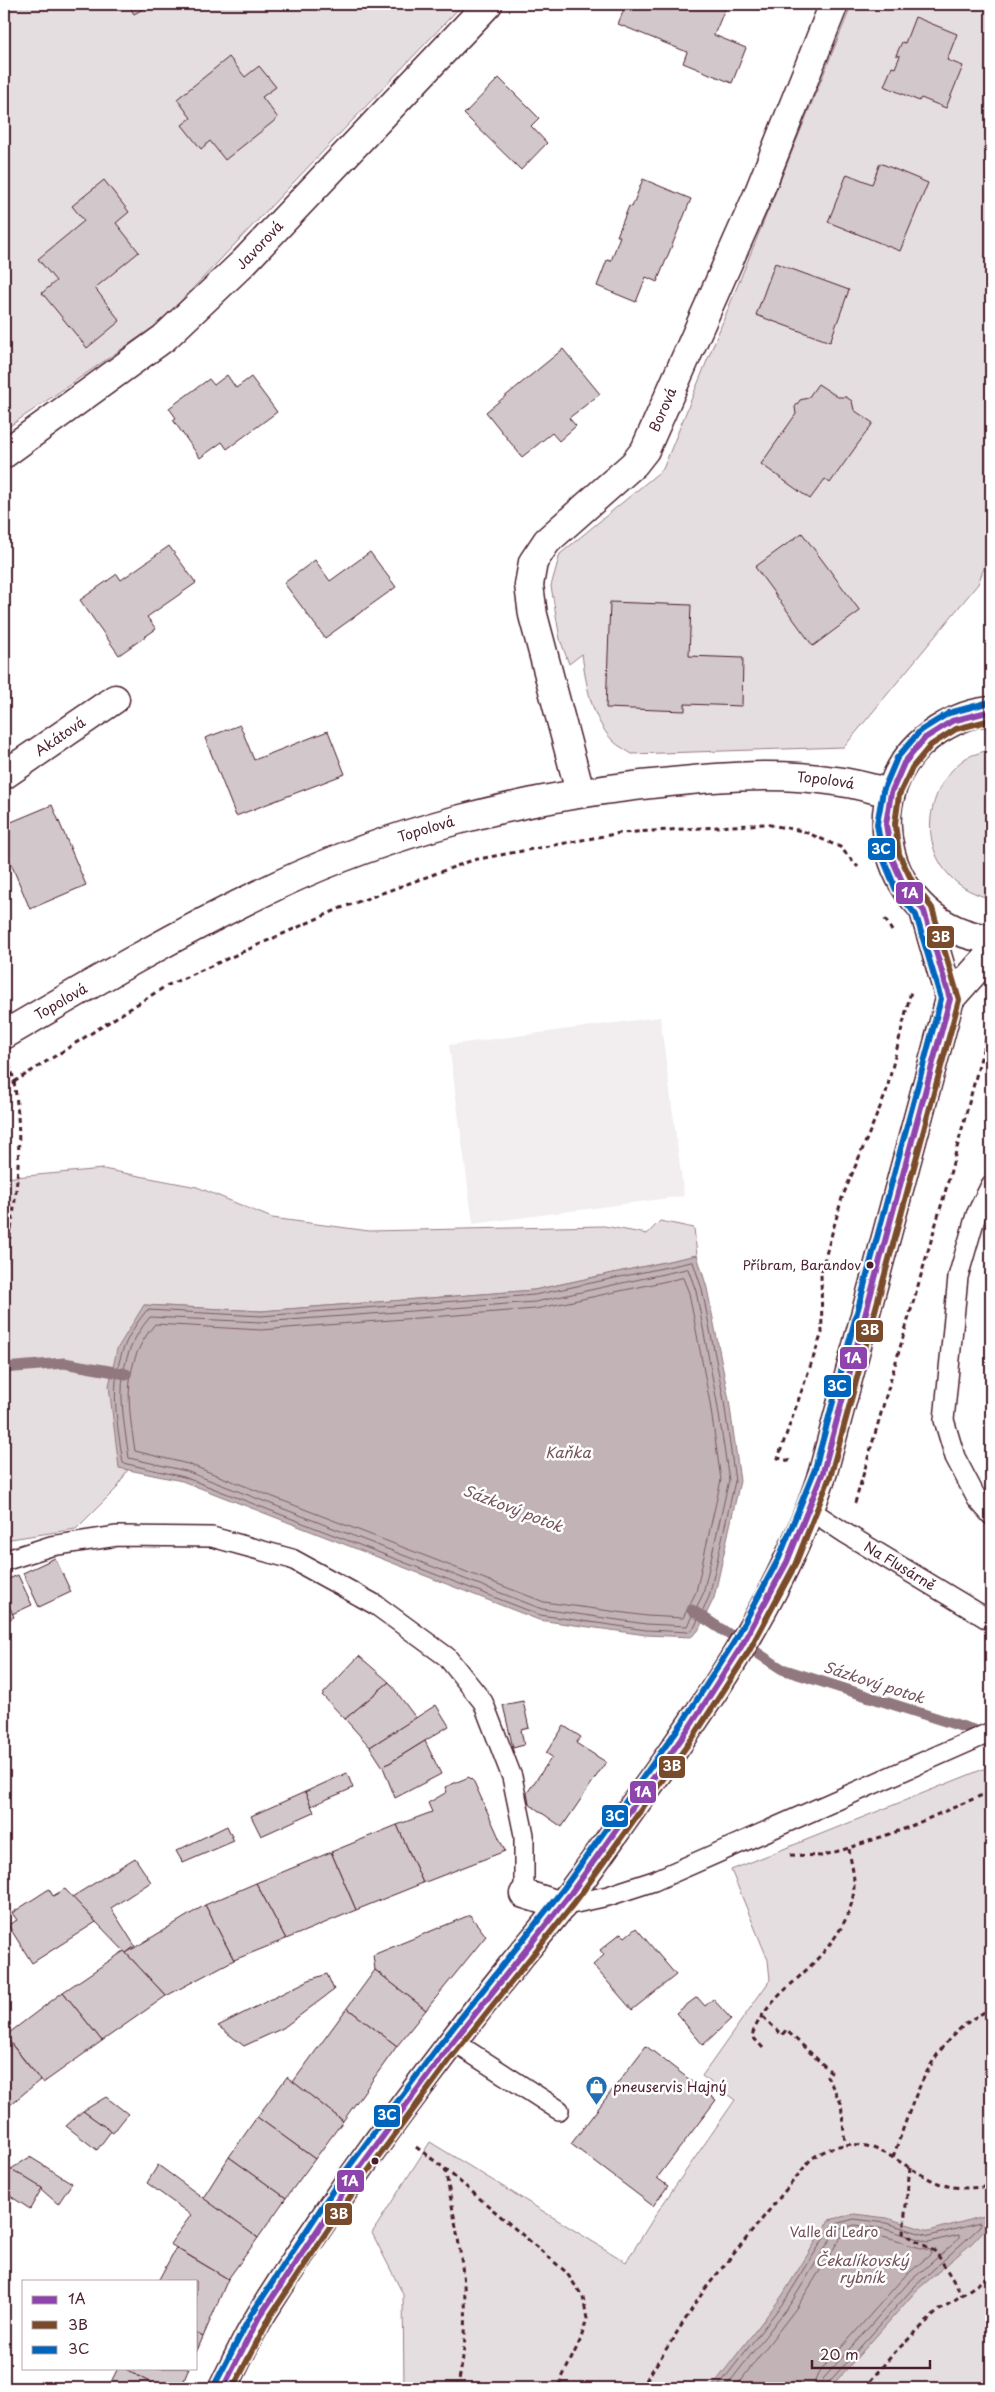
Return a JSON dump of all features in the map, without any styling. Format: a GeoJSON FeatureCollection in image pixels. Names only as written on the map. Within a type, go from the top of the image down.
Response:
{"type":"FeatureCollection","features":[{"type":"Feature","properties":{"kind":"street","name":"Javorová"},"geometry":{"type":"LineString","coordinates":[[4,454],[171,331],[244,262],[488,4]]}},
{"type":"Feature","properties":{"kind":"street","name":"Borová"},"geometry":{"type":"LineString","coordinates":[[580,792],[533,616],[530,585],[533,562],[547,541],[634,464],[645,450],[757,197],[834,4]]}},
{"type":"Feature","properties":{"kind":"street","name":"Akátová"},"geometry":{"type":"LineString","coordinates":[[4,774],[115,699]]}},
{"type":"Feature","properties":{"kind":"street"},"geometry":{"type":"LineString","coordinates":[[989,709],[952,721],[925,738],[904,763],[891,793],[886,824],[891,856],[904,886],[924,911],[948,928],[975,937],[991,939]]}},
{"type":"Feature","properties":{"kind":"street","name":"Topolová"},"geometry":{"type":"LineString","coordinates":[[4,1035],[149,950],[280,884],[360,852],[442,824],[580,792],[719,776],[776,776],[836,780],[891,793]]}},
{"type":"Feature","properties":{"kind":"street"},"geometry":{"type":"LineString","coordinates":[[924,911],[950,999]]}},
{"type":"Feature","properties":{"kind":"street"},"geometry":{"type":"LineString","coordinates":[[223,2388],[262,2312],[325,2217],[454,2042],[562,1906],[702,1711],[781,1578],[810,1510],[823,1472],[950,999],[991,954]]}},
{"type":"Feature","properties":{"kind":"street"},"geometry":{"type":"LineString","coordinates":[[524,1894],[562,1906]]}},
{"type":"Feature","properties":{"kind":"lane"},"geometry":{"type":"LineString","coordinates":[[991,1185],[976,1215],[958,1276],[944,1420],[955,1457],[976,1499],[991,1515]]}},
{"type":"Feature","properties":{"kind":"lane","name":"Na Flusárně"},"geometry":{"type":"LineString","coordinates":[[810,1510],[991,1621]]}},
{"type":"Feature","properties":{"kind":"lane"},"geometry":{"type":"LineString","coordinates":[[4,1561],[50,1546],[117,1536],[212,1537],[292,1559],[376,1605],[447,1657],[483,1702],[512,1777],[524,1835],[524,1894]]}},
{"type":"Feature","properties":{"kind":"lane"},"geometry":{"type":"LineString","coordinates":[[562,1906],[608,1896],[654,1882],[991,1732]]}},
{"type":"Feature","properties":{"kind":"lane"},"geometry":{"type":"LineString","coordinates":[[454,2042],[559,2110]]}},
{"type":"Feature","properties":{"kind":"path"},"geometry":{"type":"LineString","coordinates":[[14,1082],[166,986],[341,908],[473,860],[620,833],[765,824],[803,831],[840,847],[859,869]]}},
{"type":"Feature","properties":{"kind":"path"},"geometry":{"type":"LineString","coordinates":[[884,916],[895,940]]}},
{"type":"Feature","properties":{"kind":"path"},"geometry":{"type":"LineString","coordinates":[[861,1483],[778,1458],[822,1333],[821,1272],[842,1198],[886,1093],[912,985],[950,999]]}},
{"type":"Feature","properties":{"kind":"path"},"geometry":{"type":"LineString","coordinates":[[845,1533],[946,1189],[991,1020]]}},
{"type":"Feature","properties":{"kind":"path"},"geometry":{"type":"LineString","coordinates":[[4,1274],[19,1165],[14,1082],[10,1065]]}},
{"type":"Feature","properties":{"kind":"path"},"geometry":{"type":"LineString","coordinates":[[743,1841],[763,1854],[821,1856],[904,1829],[980,1796],[991,1795]]}},
{"type":"Feature","properties":{"kind":"path"},"geometry":{"type":"LineString","coordinates":[[763,2048],[752,2036],[754,2029],[774,1999],[802,1974],[832,1941],[849,1911],[854,1884],[849,1848]]}},
{"type":"Feature","properties":{"kind":"path"},"geometry":{"type":"LineString","coordinates":[[893,2156],[923,2076],[948,2039],[991,2009]]}},
{"type":"Feature","properties":{"kind":"path"},"geometry":{"type":"LineString","coordinates":[[763,2017],[782,2035],[786,2030],[831,2072],[827,2076],[840,2103],[845,2143]]}},
{"type":"Feature","properties":{"kind":"path"},"geometry":{"type":"LineString","coordinates":[[390,2127],[444,2168],[566,2272],[583,2297],[587,2319],[580,2341],[557,2388]]}},
{"type":"Feature","properties":{"kind":"path"},"geometry":{"type":"LineString","coordinates":[[641,2388],[705,2289],[811,2159],[826,2148],[845,2143],[869,2146],[893,2156],[939,2184],[966,2189],[991,2186]]}},
{"type":"Feature","properties":{"kind":"path"},"geometry":{"type":"LineString","coordinates":[[910,2166],[903,2233],[936,2252],[962,2295]]}},
{"type":"Feature","properties":{"kind":"path"},"geometry":{"type":"LineString","coordinates":[[444,2168],[464,2270],[467,2328],[457,2388]]}},
{"type":"Feature","properties":{"kind":"path"},"geometry":{"type":"LineString","coordinates":[[864,2388],[895,2352],[937,2312],[991,2275]]}},
{"type":"Feature","properties":{"kind":"shaded area"},"geometry":{"type":"Polygon","coordinates":[[[660,1017],[684,1196],[473,1224],[449,1045],[660,1017]]]}},
{"type":"Feature","properties":{"kind":"green space"},"geometry":{"type":"Polygon","coordinates":[[[4,4],[463,4],[161,322],[4,430],[4,4]]]}},
{"type":"Feature","properties":{"kind":"green space"},"geometry":{"type":"Polygon","coordinates":[[[852,4],[991,4],[991,549],[978,584],[844,747],[632,754],[613,741],[599,722],[585,677],[582,654],[569,664],[560,639],[551,586],[560,554],[663,469],[852,4]]]}},
{"type":"Feature","properties":{"kind":"green space"},"geometry":{"type":"Polygon","coordinates":[[[991,749],[991,899],[968,890],[949,875],[939,861],[933,845],[931,829],[936,797],[943,782],[953,769],[966,758],[991,749]]]}},
{"type":"Feature","properties":{"kind":"green space"},"geometry":{"type":"Polygon","coordinates":[[[103,1169],[197,1187],[272,1218],[369,1231],[604,1226],[647,1234],[660,1221],[694,1228],[697,1255],[534,1290],[261,1311],[144,1305],[131,1464],[117,1488],[76,1529],[4,1540],[4,1178],[103,1169]]]}},
{"type":"Feature","properties":{"kind":"green space","name":"Valle di Ledro"},"geometry":{"type":"Polygon","coordinates":[[[991,1766],[991,2375],[982,2388],[404,2388],[403,2294],[372,2233],[430,2142],[626,2262],[658,2211],[735,2100],[702,2076],[770,1980],[768,1960],[731,1870],[991,1766]]]}},
{"type":"Feature","properties":{"kind":"water","name":"Kaňka"},"geometry":{"type":"Polygon","coordinates":[[[697,1255],[707,1288],[729,1400],[740,1481],[714,1598],[698,1631],[691,1637],[646,1635],[539,1620],[182,1481],[119,1468],[109,1386],[117,1349],[144,1305],[261,1311],[534,1290],[697,1255]]]}},
{"type":"Feature","properties":{"kind":"water","name":"Čekalíkovský rybník"},"geometry":{"type":"Polygon","coordinates":[[[854,2214],[887,2218],[929,2231],[984,2216],[990,2224],[972,2243],[917,2290],[830,2388],[711,2388],[782,2296],[829,2220],[854,2214]]]}},
{"type":"Feature","properties":{"kind":"building"},"geometry":{"type":"Polygon","coordinates":[[[128,4],[152,4],[134,14],[128,4]]]}},
{"type":"Feature","properties":{"kind":"building"},"geometry":{"type":"Polygon","coordinates":[[[626,4],[727,4],[714,35],[746,48],[732,83],[683,63],[687,52],[618,24],[626,4]]]}},
{"type":"Feature","properties":{"kind":"building"},"geometry":{"type":"Polygon","coordinates":[[[915,17],[957,34],[947,60],[963,66],[946,108],[921,98],[919,101],[884,86],[892,67],[895,68],[900,56],[896,55],[902,42],[905,43],[915,17]]]}},
{"type":"Feature","properties":{"kind":"building"},"geometry":{"type":"Polygon","coordinates":[[[229,57],[245,77],[259,66],[276,87],[262,97],[278,118],[225,160],[210,141],[201,149],[182,125],[191,118],[177,99],[229,57]]]}},
{"type":"Feature","properties":{"kind":"building"},"geometry":{"type":"Polygon","coordinates":[[[499,78],[539,118],[531,126],[547,143],[521,170],[464,114],[499,78]]]}},
{"type":"Feature","properties":{"kind":"building"},"geometry":{"type":"Polygon","coordinates":[[[880,163],[928,183],[900,251],[828,222],[847,174],[872,184],[880,163]]]}},
{"type":"Feature","properties":{"kind":"building"},"geometry":{"type":"Polygon","coordinates":[[[643,179],[691,199],[657,282],[646,277],[636,302],[597,286],[607,260],[611,261],[620,236],[617,236],[629,206],[632,207],[643,179]]]}},
{"type":"Feature","properties":{"kind":"building"},"geometry":{"type":"Polygon","coordinates":[[[104,180],[129,212],[116,223],[139,252],[95,288],[120,321],[87,348],[42,293],[56,281],[38,259],[84,221],[72,206],[104,180]]]}},
{"type":"Feature","properties":{"kind":"building"},"geometry":{"type":"Polygon","coordinates":[[[775,263],[849,290],[830,342],[756,315],[775,263]]]}},
{"type":"Feature","properties":{"kind":"building"},"geometry":{"type":"Polygon","coordinates":[[[563,349],[600,394],[569,418],[576,426],[559,441],[552,433],[522,457],[486,412],[563,349]]]}},
{"type":"Feature","properties":{"kind":"building"},"geometry":{"type":"Polygon","coordinates":[[[227,375],[236,388],[251,377],[277,412],[227,449],[222,442],[200,458],[173,420],[176,418],[169,408],[209,379],[214,385],[227,375]]]}},
{"type":"Feature","properties":{"kind":"building"},"geometry":{"type":"Polygon","coordinates":[[[818,384],[838,397],[846,397],[852,401],[854,410],[873,423],[830,483],[825,479],[810,499],[761,464],[796,414],[795,407],[800,400],[808,398],[818,384]]]}},
{"type":"Feature","properties":{"kind":"building"},"geometry":{"type":"Polygon","coordinates":[[[802,533],[860,611],[813,646],[755,567],[802,533]]]}},
{"type":"Feature","properties":{"kind":"building"},"geometry":{"type":"Polygon","coordinates":[[[169,546],[196,583],[147,617],[156,629],[119,655],[80,600],[117,574],[121,580],[169,546]]]}},
{"type":"Feature","properties":{"kind":"building"},"geometry":{"type":"Polygon","coordinates":[[[370,552],[396,587],[325,638],[284,583],[315,560],[330,581],[370,552]]]}},
{"type":"Feature","properties":{"kind":"building"},"geometry":{"type":"Polygon","coordinates":[[[610,602],[691,605],[689,656],[743,658],[742,706],[685,704],[685,711],[606,708],[610,602]]]}},
{"type":"Feature","properties":{"kind":"building"},"geometry":{"type":"Polygon","coordinates":[[[240,725],[254,760],[328,731],[345,774],[236,816],[205,738],[240,725]]]}},
{"type":"Feature","properties":{"kind":"building"},"geometry":{"type":"Polygon","coordinates":[[[52,805],[86,885],[30,909],[4,847],[4,825],[52,805]]]}},
{"type":"Feature","properties":{"kind":"building"},"geometry":{"type":"Polygon","coordinates":[[[55,1558],[71,1592],[39,1607],[23,1573],[55,1558]]]}},
{"type":"Feature","properties":{"kind":"building"},"geometry":{"type":"Polygon","coordinates":[[[18,1575],[32,1605],[12,1614],[4,1594],[4,1581],[18,1575]]]}},
{"type":"Feature","properties":{"kind":"building"},"geometry":{"type":"Polygon","coordinates":[[[4,1594],[14,1617],[4,1622],[4,1594]]]}},
{"type":"Feature","properties":{"kind":"building"},"geometry":{"type":"Polygon","coordinates":[[[359,1656],[389,1682],[345,1719],[322,1695],[359,1656]]]}},
{"type":"Feature","properties":{"kind":"building"},"geometry":{"type":"Polygon","coordinates":[[[389,1682],[416,1718],[370,1747],[345,1719],[389,1682]]]}},
{"type":"Feature","properties":{"kind":"building"},"geometry":{"type":"Polygon","coordinates":[[[523,1701],[529,1728],[521,1730],[524,1745],[513,1748],[503,1705],[523,1701]]]}},
{"type":"Feature","properties":{"kind":"building"},"geometry":{"type":"Polygon","coordinates":[[[436,1705],[449,1726],[383,1767],[370,1747],[436,1705]]]}},
{"type":"Feature","properties":{"kind":"building"},"geometry":{"type":"Polygon","coordinates":[[[564,1726],[581,1737],[576,1743],[606,1762],[562,1827],[529,1804],[527,1793],[552,1757],[546,1753],[564,1726]]]}},
{"type":"Feature","properties":{"kind":"building"},"geometry":{"type":"Polygon","coordinates":[[[425,1741],[441,1774],[395,1798],[383,1767],[425,1741]]]}},
{"type":"Feature","properties":{"kind":"building"},"geometry":{"type":"Polygon","coordinates":[[[347,1773],[353,1788],[311,1806],[305,1792],[347,1773]]]}},
{"type":"Feature","properties":{"kind":"building"},"geometry":{"type":"Polygon","coordinates":[[[469,1777],[474,1782],[505,1851],[423,1883],[397,1825],[432,1812],[428,1803],[447,1792],[445,1787],[469,1777]]]}},
{"type":"Feature","properties":{"kind":"building"},"geometry":{"type":"Polygon","coordinates":[[[305,1792],[314,1812],[261,1836],[251,1816],[305,1792]]]}},
{"type":"Feature","properties":{"kind":"building"},"geometry":{"type":"Polygon","coordinates":[[[397,1825],[423,1883],[356,1910],[331,1852],[397,1825]]]}},
{"type":"Feature","properties":{"kind":"building"},"geometry":{"type":"Polygon","coordinates":[[[227,1826],[234,1841],[183,1863],[176,1851],[227,1826]]]}},
{"type":"Feature","properties":{"kind":"building"},"geometry":{"type":"Polygon","coordinates":[[[331,1852],[356,1910],[286,1939],[256,1883],[331,1852]]]}},
{"type":"Feature","properties":{"kind":"building"},"geometry":{"type":"Polygon","coordinates":[[[135,1858],[151,1882],[111,1908],[135,1946],[126,1953],[72,1897],[135,1858]]]}},
{"type":"Feature","properties":{"kind":"building"},"geometry":{"type":"Polygon","coordinates":[[[256,1883],[286,1939],[234,1960],[205,1905],[256,1883]]]}},
{"type":"Feature","properties":{"kind":"building"},"geometry":{"type":"Polygon","coordinates":[[[49,1889],[53,1896],[65,1889],[96,1922],[32,1963],[8,1925],[17,1920],[12,1913],[49,1889]]]}},
{"type":"Feature","properties":{"kind":"building"},"geometry":{"type":"Polygon","coordinates":[[[205,1905],[234,1960],[166,1996],[126,1953],[205,1905]]]}},
{"type":"Feature","properties":{"kind":"building"},"geometry":{"type":"Polygon","coordinates":[[[470,1915],[486,1936],[426,2010],[375,1970],[373,1955],[470,1915]]]}},
{"type":"Feature","properties":{"kind":"building"},"geometry":{"type":"Polygon","coordinates":[[[636,1928],[676,1975],[632,2010],[593,1965],[604,1955],[600,1950],[621,1933],[625,1937],[636,1928]]]}},
{"type":"Feature","properties":{"kind":"building"},"geometry":{"type":"Polygon","coordinates":[[[124,1951],[166,1996],[102,2041],[63,1992],[124,1951]]]}},
{"type":"Feature","properties":{"kind":"building"},"geometry":{"type":"Polygon","coordinates":[[[375,1970],[426,2010],[397,2046],[347,2008],[375,1970]]]}},
{"type":"Feature","properties":{"kind":"building"},"geometry":{"type":"Polygon","coordinates":[[[327,1974],[334,1990],[283,2028],[244,2046],[218,2026],[309,1980],[327,1974]]]}},
{"type":"Feature","properties":{"kind":"building"},"geometry":{"type":"Polygon","coordinates":[[[63,1992],[102,2041],[43,2083],[5,2036],[63,1992]]]}},
{"type":"Feature","properties":{"kind":"building"},"geometry":{"type":"Polygon","coordinates":[[[697,1997],[705,2006],[713,1999],[731,2019],[703,2045],[676,2013],[697,1997]]]}},
{"type":"Feature","properties":{"kind":"building"},"geometry":{"type":"Polygon","coordinates":[[[347,2008],[397,2046],[343,2121],[293,2082],[347,2008]]]}},
{"type":"Feature","properties":{"kind":"building"},"geometry":{"type":"Polygon","coordinates":[[[4,2035],[40,2080],[10,2105],[4,2097],[4,2035]]]}},
{"type":"Feature","properties":{"kind":"building"},"geometry":{"type":"Polygon","coordinates":[[[646,2046],[716,2100],[657,2178],[668,2186],[653,2206],[571,2144],[646,2046]]]}},
{"type":"Feature","properties":{"kind":"building"},"geometry":{"type":"Polygon","coordinates":[[[287,2077],[343,2121],[315,2159],[257,2117],[287,2077]]]}},
{"type":"Feature","properties":{"kind":"building"},"geometry":{"type":"Polygon","coordinates":[[[106,2097],[128,2114],[113,2133],[83,2111],[106,2097]]]}},
{"type":"Feature","properties":{"kind":"building"},"geometry":{"type":"Polygon","coordinates":[[[83,2111],[111,2131],[97,2150],[66,2126],[83,2111]]]}},
{"type":"Feature","properties":{"kind":"building"},"geometry":{"type":"Polygon","coordinates":[[[257,2117],[315,2159],[286,2198],[229,2157],[257,2117]]]}},
{"type":"Feature","properties":{"kind":"building"},"geometry":{"type":"Polygon","coordinates":[[[30,2157],[72,2183],[58,2204],[43,2189],[11,2169],[30,2157]]]}},
{"type":"Feature","properties":{"kind":"building"},"geometry":{"type":"Polygon","coordinates":[[[229,2157],[286,2198],[258,2238],[203,2198],[229,2157]]]}},
{"type":"Feature","properties":{"kind":"building"},"geometry":{"type":"Polygon","coordinates":[[[158,2165],[258,2238],[228,2279],[170,2244],[191,2215],[147,2183],[158,2165]]]}},
{"type":"Feature","properties":{"kind":"building"},"geometry":{"type":"Polygon","coordinates":[[[11,2169],[42,2188],[30,2209],[4,2192],[4,2174],[11,2169]]]}},
{"type":"Feature","properties":{"kind":"building"},"geometry":{"type":"Polygon","coordinates":[[[176,2248],[228,2279],[203,2337],[198,2334],[198,2280],[159,2280],[176,2248]]]}},
{"type":"Feature","properties":{"kind":"building"},"geometry":{"type":"Polygon","coordinates":[[[198,2334],[203,2337],[198,2348],[198,2334]]]}},
{"type":"Feature","properties":{"kind":"building"},"geometry":{"type":"Polygon","coordinates":[[[117,2370],[128,2370],[160,2388],[108,2388],[117,2370]]]}},
{"type":"Feature","properties":{"kind":"building"},"geometry":{"type":"Polygon","coordinates":[[[128,2370],[188,2370],[181,2388],[160,2388],[128,2370]]]}},
{"type":"Feature","properties":{"kind":"waterway","name":"Sázkový potok"},"geometry":{"type":"LineString","coordinates":[[4,1368],[64,1363],[126,1374]]}},
{"type":"Feature","properties":{"kind":"waterway","name":"Sázkový potok"},"geometry":{"type":"LineString","coordinates":[[692,1610],[782,1669],[986,1734]]}},
{"type":"Feature","properties":{"kind":"transit line","name":"3C"},"geometry":{"type":"LineString","coordinates":[[215,2384],[251,2315],[345,2172],[441,2043],[564,1888],[682,1723],[734,1642],[779,1558],[815,1469],[941,999],[916,915],[896,890],[883,858],[877,824],[883,791],[897,758],[920,731],[949,713],[990,702]]}},
{"type":"Feature","properties":{"kind":"transit line","name":"1A"},"geometry":{"type":"LineString","coordinates":[[223,2388],[258,2319],[353,2177],[448,2048],[571,1893],[689,1728],[741,1647],[787,1562],[823,1472],[950,999],[924,911],[904,886],[891,856],[886,824],[891,793],[904,763],[925,738],[952,721],[991,711]]}},
{"type":"Feature","properties":{"kind":"transit line","name":"3B"},"geometry":{"type":"LineString","coordinates":[[233,2388],[271,2315],[360,2182],[454,2054],[578,1898],[696,1733],[749,1651],[795,1565],[831,1474],[959,1000],[932,908],[912,881],[899,854],[895,824],[899,795],[912,768],[931,745],[956,729],[991,720]]}},
{"type":"Feature","properties":{"kind":"place","name":"Příbram, Barandov"},"geometry":{"type":"Point","coordinates":[870,1265]}},
{"type":"Feature","properties":{"kind":"place","name":"pneuservis Hajný"},"geometry":{"type":"Point","coordinates":[597,2106]}}]}
